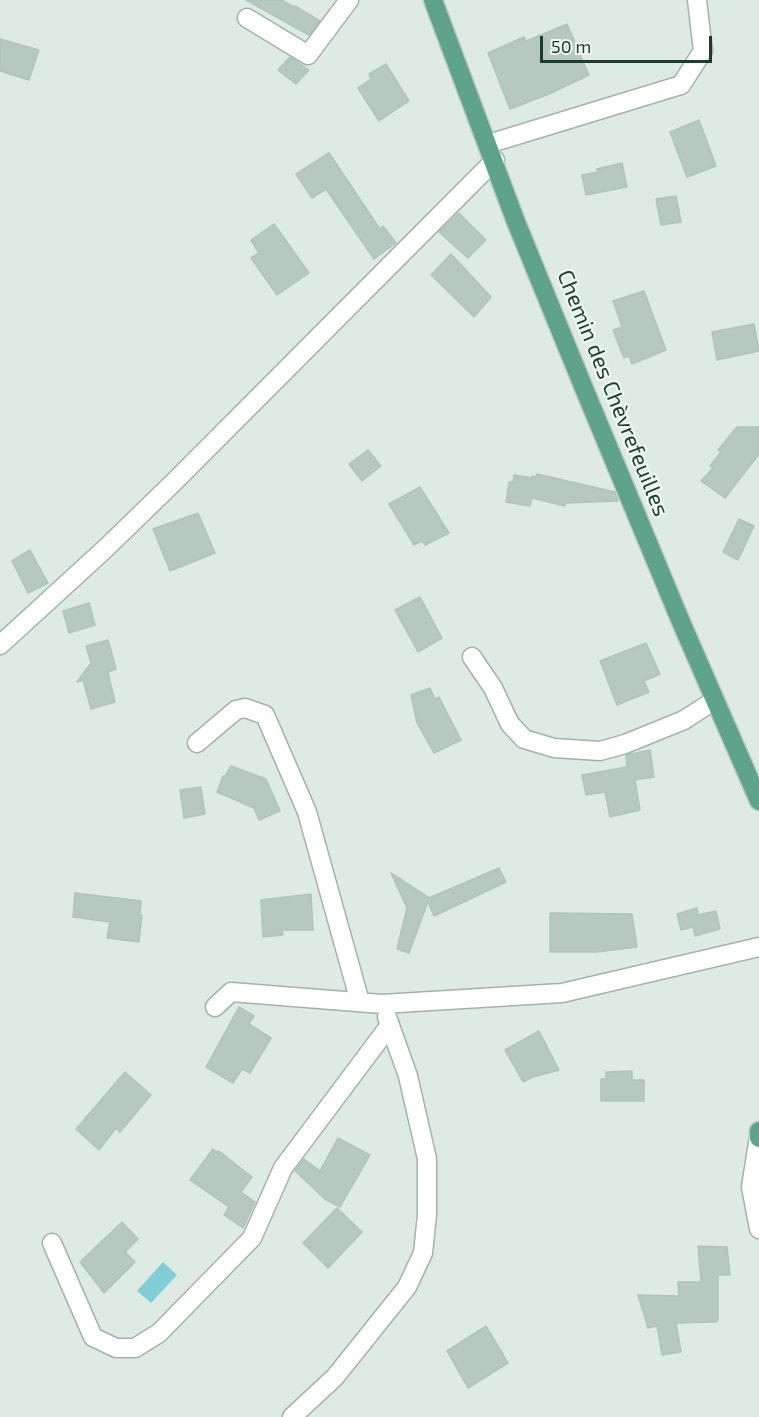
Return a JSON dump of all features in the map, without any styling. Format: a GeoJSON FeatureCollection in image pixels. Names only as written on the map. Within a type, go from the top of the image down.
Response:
{"type":"FeatureCollection","features":[{"type":"Feature","properties":{"kind":"main road","name":"Chemin des Chèvrefeuilles"},"geometry":{"type":"LineString","coordinates":[[433,0],[516,222],[759,801]]}},
{"type":"Feature","properties":{"kind":"main road"},"geometry":{"type":"LineString","coordinates":[[759,1131],[759,1138]]}},
{"type":"Feature","properties":{"kind":"street"},"geometry":{"type":"LineString","coordinates":[[247,18],[308,55],[349,0]]}},
{"type":"Feature","properties":{"kind":"street"},"geometry":{"type":"LineString","coordinates":[[0,645],[153,503],[491,152],[681,85],[703,51],[697,0]]}},
{"type":"Feature","properties":{"kind":"street"},"geometry":{"type":"LineString","coordinates":[[472,657],[493,688],[510,724],[524,739],[555,748],[600,750],[626,744],[684,720],[715,700]]}},
{"type":"Feature","properties":{"kind":"street"},"geometry":{"type":"LineString","coordinates":[[197,743],[236,710],[245,708],[264,715],[307,812],[360,1002]]}},
{"type":"Feature","properties":{"kind":"street"},"geometry":{"type":"LineString","coordinates":[[215,1007],[231,992],[382,1004],[562,993],[759,948]]}},
{"type":"Feature","properties":{"kind":"street"},"geometry":{"type":"LineString","coordinates":[[292,1417],[335,1377],[406,1287],[423,1253],[427,1215],[427,1159],[408,1076],[382,1004]]}},
{"type":"Feature","properties":{"kind":"street"},"geometry":{"type":"LineString","coordinates":[[52,1243],[93,1337],[116,1348],[135,1348],[159,1333],[252,1238],[284,1168],[390,1025]]}},
{"type":"Feature","properties":{"kind":"street"},"geometry":{"type":"LineString","coordinates":[[759,1138],[751,1187],[759,1229]]}},
{"type":"Feature","properties":{"kind":"water"},"geometry":{"type":"Polygon","coordinates":[[[163,1262],[177,1275],[151,1303],[137,1291],[163,1262]]]}},
{"type":"Feature","properties":{"kind":"building"},"geometry":{"type":"Polygon","coordinates":[[[246,0],[282,0],[320,21],[309,35],[246,0]]]}},
{"type":"Feature","properties":{"kind":"building"},"geometry":{"type":"Polygon","coordinates":[[[567,24],[589,75],[510,109],[488,53],[524,37],[526,41],[567,24]]]}},
{"type":"Feature","properties":{"kind":"building"},"geometry":{"type":"Polygon","coordinates":[[[0,39],[39,50],[29,80],[0,71],[0,39]]]}},
{"type":"Feature","properties":{"kind":"building"},"geometry":{"type":"Polygon","coordinates":[[[290,57],[309,70],[296,84],[278,70],[290,57]]]}},
{"type":"Feature","properties":{"kind":"building"},"geometry":{"type":"Polygon","coordinates":[[[386,64],[409,101],[379,121],[358,88],[371,79],[369,74],[386,64]]]}},
{"type":"Feature","properties":{"kind":"building"},"geometry":{"type":"Polygon","coordinates":[[[699,120],[716,166],[687,177],[670,132],[699,120]]]}},
{"type":"Feature","properties":{"kind":"building"},"geometry":{"type":"Polygon","coordinates":[[[329,153],[380,229],[383,226],[396,243],[374,259],[326,189],[312,198],[296,174],[329,153]]]}},
{"type":"Feature","properties":{"kind":"building"},"geometry":{"type":"Polygon","coordinates":[[[622,163],[627,187],[586,195],[582,175],[622,163]]]}},
{"type":"Feature","properties":{"kind":"building"},"geometry":{"type":"Polygon","coordinates":[[[676,196],[681,222],[661,225],[656,199],[676,196]]]}},
{"type":"Feature","properties":{"kind":"building"},"geometry":{"type":"Polygon","coordinates":[[[459,213],[486,240],[468,258],[439,232],[459,213]]]}},
{"type":"Feature","properties":{"kind":"building"},"geometry":{"type":"Polygon","coordinates":[[[274,224],[309,273],[277,295],[251,258],[259,253],[251,240],[274,224]]]}},
{"type":"Feature","properties":{"kind":"building"},"geometry":{"type":"Polygon","coordinates":[[[451,254],[491,297],[474,317],[431,275],[451,254]]]}},
{"type":"Feature","properties":{"kind":"building"},"geometry":{"type":"Polygon","coordinates":[[[644,291],[666,350],[632,364],[629,356],[624,358],[613,330],[622,327],[613,301],[644,291]]]}},
{"type":"Feature","properties":{"kind":"building"},"geometry":{"type":"Polygon","coordinates":[[[754,324],[759,351],[717,360],[712,332],[754,324]]]}},
{"type":"Feature","properties":{"kind":"building"},"geometry":{"type":"Polygon","coordinates":[[[737,427],[759,427],[759,454],[725,498],[701,481],[713,468],[710,466],[721,452],[718,450],[737,427]]]}},
{"type":"Feature","properties":{"kind":"building"},"geometry":{"type":"Polygon","coordinates":[[[368,450],[381,466],[362,481],[349,464],[368,450]]]}},
{"type":"Feature","properties":{"kind":"building"},"geometry":{"type":"Polygon","coordinates":[[[537,474],[615,492],[618,501],[566,503],[565,506],[532,498],[530,506],[506,502],[509,482],[513,482],[514,475],[532,478],[537,474]]]}},
{"type":"Feature","properties":{"kind":"building"},"geometry":{"type":"Polygon","coordinates":[[[420,487],[449,533],[425,545],[422,541],[414,545],[389,504],[420,487]]]}},
{"type":"Feature","properties":{"kind":"building"},"geometry":{"type":"Polygon","coordinates":[[[198,513],[215,553],[170,571],[153,529],[198,513]]]}},
{"type":"Feature","properties":{"kind":"building"},"geometry":{"type":"Polygon","coordinates":[[[739,519],[754,526],[738,560],[723,552],[739,519]]]}},
{"type":"Feature","properties":{"kind":"building"},"geometry":{"type":"Polygon","coordinates":[[[30,550],[48,583],[28,593],[12,561],[30,550]]]}},
{"type":"Feature","properties":{"kind":"building"},"geometry":{"type":"Polygon","coordinates":[[[420,597],[442,638],[418,652],[395,610],[420,597]]]}},
{"type":"Feature","properties":{"kind":"building"},"geometry":{"type":"Polygon","coordinates":[[[89,603],[95,625],[69,633],[63,611],[89,603]]]}},
{"type":"Feature","properties":{"kind":"building"},"geometry":{"type":"Polygon","coordinates":[[[108,640],[116,669],[108,672],[115,702],[91,709],[83,680],[77,682],[91,663],[86,646],[108,640]]]}},
{"type":"Feature","properties":{"kind":"building"},"geometry":{"type":"Polygon","coordinates":[[[646,643],[660,674],[644,681],[649,692],[617,705],[600,661],[646,643]]]}},
{"type":"Feature","properties":{"kind":"building"},"geometry":{"type":"Polygon","coordinates":[[[430,688],[435,699],[439,697],[461,740],[434,753],[417,723],[411,695],[430,688]]]}},
{"type":"Feature","properties":{"kind":"building"},"geometry":{"type":"Polygon","coordinates":[[[650,750],[654,777],[635,780],[640,810],[610,817],[605,792],[586,795],[582,775],[627,767],[626,755],[650,750]]]}},
{"type":"Feature","properties":{"kind":"building"},"geometry":{"type":"Polygon","coordinates":[[[231,766],[266,779],[280,811],[259,820],[254,808],[217,792],[223,776],[231,766]]]}},
{"type":"Feature","properties":{"kind":"building"},"geometry":{"type":"Polygon","coordinates":[[[201,787],[205,814],[184,818],[180,790],[201,787]]]}},
{"type":"Feature","properties":{"kind":"building"},"geometry":{"type":"Polygon","coordinates":[[[499,868],[506,882],[434,916],[428,902],[409,953],[397,949],[407,908],[391,873],[429,898],[499,868]]]}},
{"type":"Feature","properties":{"kind":"building"},"geometry":{"type":"Polygon","coordinates":[[[75,893],[141,901],[139,942],[107,938],[110,922],[73,917],[75,893]]]}},
{"type":"Feature","properties":{"kind":"building"},"geometry":{"type":"Polygon","coordinates":[[[311,894],[313,930],[282,930],[283,935],[263,937],[261,900],[311,894]]]}},
{"type":"Feature","properties":{"kind":"building"},"geometry":{"type":"Polygon","coordinates":[[[697,908],[698,915],[716,911],[720,929],[695,936],[693,927],[681,930],[677,914],[697,908]]]}},
{"type":"Feature","properties":{"kind":"building"},"geometry":{"type":"Polygon","coordinates":[[[550,913],[632,914],[637,947],[596,952],[550,952],[550,913]]]}},
{"type":"Feature","properties":{"kind":"building"},"geometry":{"type":"Polygon","coordinates":[[[239,1007],[254,1016],[249,1024],[271,1038],[250,1073],[242,1069],[233,1083],[206,1067],[239,1007]]]}},
{"type":"Feature","properties":{"kind":"building"},"geometry":{"type":"Polygon","coordinates":[[[539,1031],[559,1070],[523,1082],[505,1050],[539,1031]]]}},
{"type":"Feature","properties":{"kind":"building"},"geometry":{"type":"Polygon","coordinates":[[[632,1071],[632,1080],[644,1080],[644,1101],[601,1101],[601,1079],[606,1079],[606,1072],[632,1071]]]}},
{"type":"Feature","properties":{"kind":"building"},"geometry":{"type":"Polygon","coordinates":[[[125,1072],[151,1095],[120,1132],[116,1128],[99,1150],[76,1129],[125,1072]]]}},
{"type":"Feature","properties":{"kind":"building"},"geometry":{"type":"Polygon","coordinates":[[[338,1138],[370,1155],[340,1207],[325,1199],[295,1171],[304,1159],[320,1171],[338,1138]]]}},
{"type":"Feature","properties":{"kind":"building"},"geometry":{"type":"Polygon","coordinates":[[[213,1149],[219,1151],[252,1177],[241,1192],[255,1202],[243,1228],[224,1215],[229,1207],[190,1180],[213,1149]]]}},
{"type":"Feature","properties":{"kind":"building"},"geometry":{"type":"Polygon","coordinates":[[[337,1208],[362,1232],[328,1268],[303,1243],[337,1208]]]}},
{"type":"Feature","properties":{"kind":"building"},"geometry":{"type":"Polygon","coordinates":[[[122,1222],[138,1239],[125,1252],[135,1262],[104,1293],[80,1262],[122,1222]]]}},
{"type":"Feature","properties":{"kind":"building"},"geometry":{"type":"Polygon","coordinates":[[[698,1246],[727,1247],[730,1275],[718,1275],[718,1320],[716,1322],[676,1323],[681,1352],[662,1355],[657,1326],[648,1328],[638,1295],[679,1296],[678,1282],[701,1282],[698,1246]]]}},
{"type":"Feature","properties":{"kind":"building"},"geometry":{"type":"Polygon","coordinates":[[[486,1326],[508,1363],[468,1388],[447,1351],[486,1326]]]}}]}
